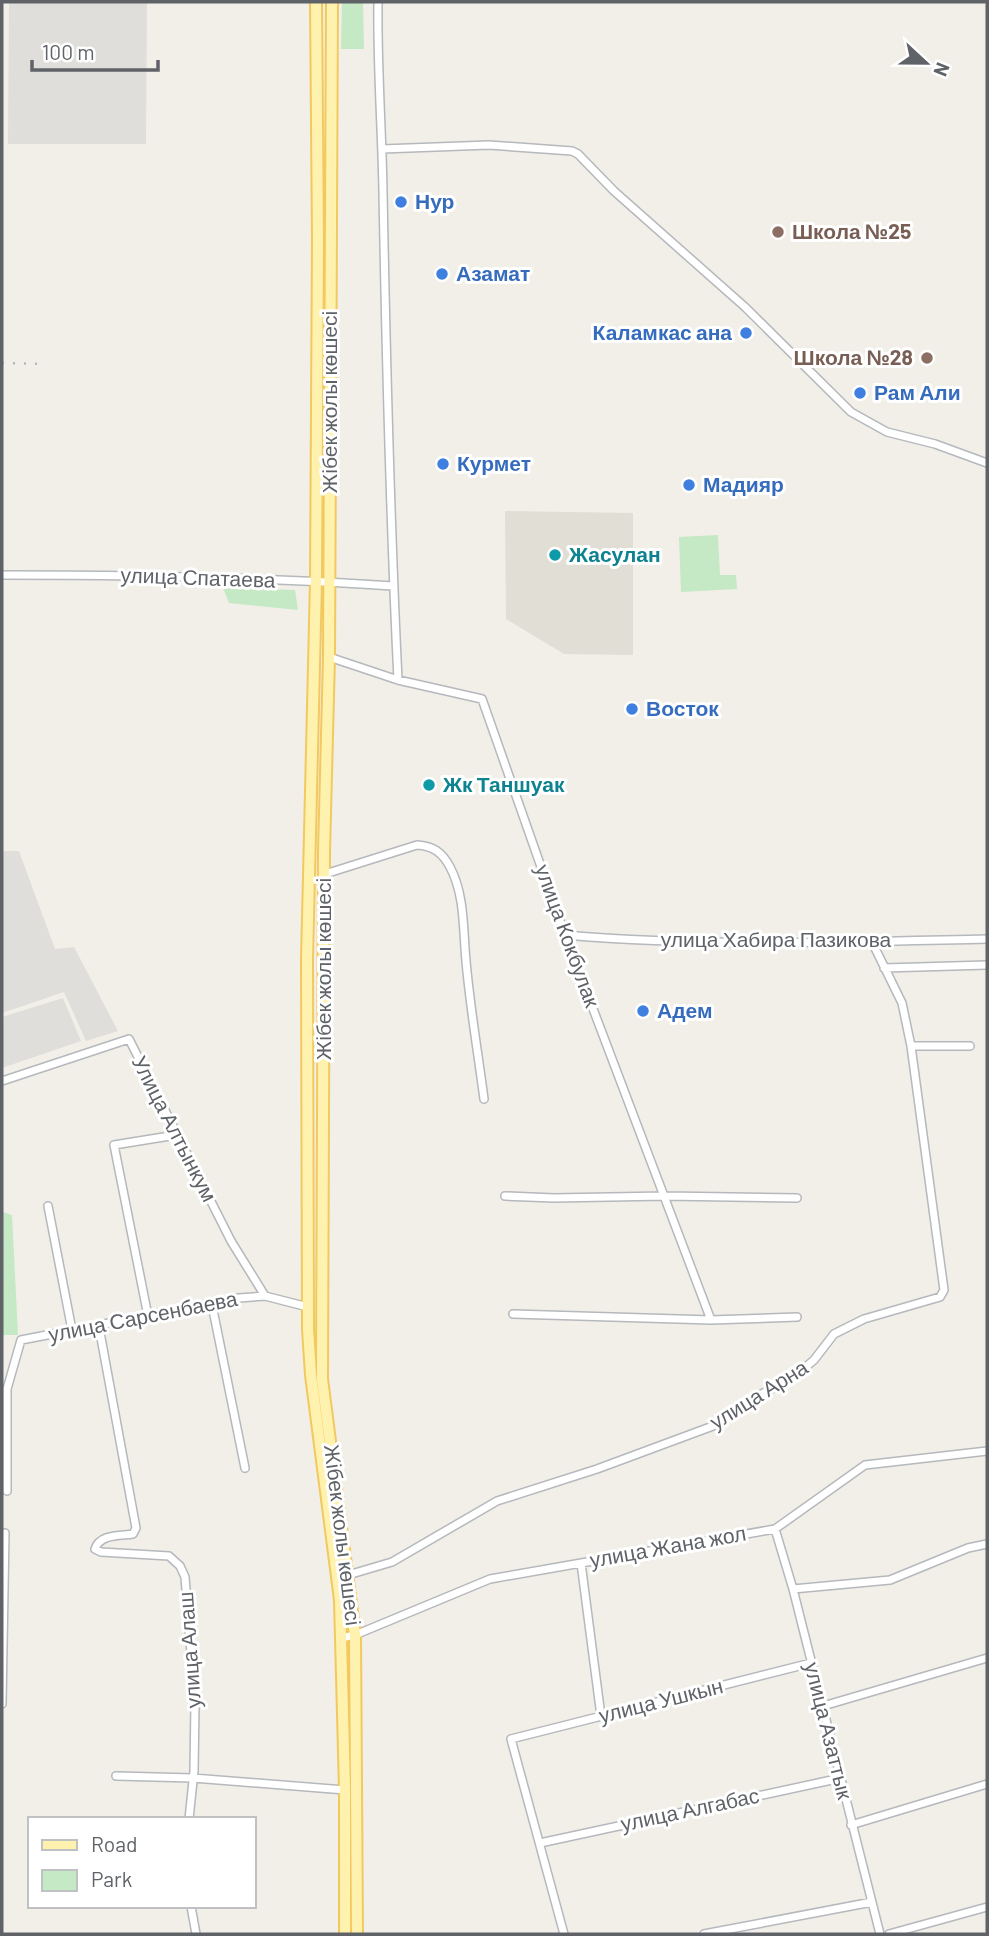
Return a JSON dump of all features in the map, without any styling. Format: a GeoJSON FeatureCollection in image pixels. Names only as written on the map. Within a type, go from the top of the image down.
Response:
{"type":"FeatureCollection","features":[{"type":"Feature","properties":{"kind":"main road","name":"Жібек жолы көшесі"},"geometry":{"type":"LineString","coordinates":[[316,2],[316,581],[307,960],[308,1307],[310,1375],[340,1600],[345,1790],[345,1934]]}},
{"type":"Feature","properties":{"kind":"main road","name":"Жібек жолы көшесі"},"geometry":{"type":"LineString","coordinates":[[332,2],[330,657],[325,874],[322,1379],[355,1635],[357,1934]]}},
{"type":"Feature","properties":{"kind":"street"},"geometry":{"type":"LineString","coordinates":[[378,2],[377,53],[382,149],[388,454],[398,680]]}},
{"type":"Feature","properties":{"kind":"street"},"geometry":{"type":"LineString","coordinates":[[382,149],[489,145],[572,151],[578,154],[614,191],[745,307],[851,412],[887,432],[936,444],[987,463]]}},
{"type":"Feature","properties":{"kind":"street","name":"улица Спатаева"},"geometry":{"type":"LineString","coordinates":[[2,575],[329,581],[393,586]]}},
{"type":"Feature","properties":{"kind":"street","name":"улица Кокбулак"},"geometry":{"type":"LineString","coordinates":[[330,657],[398,680],[482,699],[565,935],[711,1320]]}},
{"type":"Feature","properties":{"kind":"street"},"geometry":{"type":"LineString","coordinates":[[325,874],[417,845],[429,846],[440,852],[451,868],[464,915],[466,960],[484,1099]]}},
{"type":"Feature","properties":{"kind":"street","name":"улица Хабира Пазикова"},"geometry":{"type":"LineString","coordinates":[[565,935],[608,939],[762,943],[987,939]]}},
{"type":"Feature","properties":{"kind":"street","name":"улица Арна"},"geometry":{"type":"LineString","coordinates":[[348,1575],[392,1562],[497,1501],[597,1469],[713,1426],[741,1405],[795,1376],[814,1360],[834,1334],[864,1319],[940,1297],[944,1290],[911,1046],[902,1003],[872,942]]}},
{"type":"Feature","properties":{"kind":"street"},"geometry":{"type":"LineString","coordinates":[[884,968],[987,965]]}},
{"type":"Feature","properties":{"kind":"street","name":"Улица Алтынкум"},"geometry":{"type":"LineString","coordinates":[[2,1081],[130,1039],[231,1241],[265,1296]]}},
{"type":"Feature","properties":{"kind":"street"},"geometry":{"type":"LineString","coordinates":[[911,1046],[970,1046]]}},
{"type":"Feature","properties":{"kind":"street"},"geometry":{"type":"LineString","coordinates":[[148,1316],[114,1145],[176,1135]]}},
{"type":"Feature","properties":{"kind":"street"},"geometry":{"type":"LineString","coordinates":[[505,1196],[797,1198]]}},
{"type":"Feature","properties":{"kind":"street"},"geometry":{"type":"LineString","coordinates":[[48,1206],[72,1330]]}},
{"type":"Feature","properties":{"kind":"street"},"geometry":{"type":"LineString","coordinates":[[265,1296],[308,1307]]}},
{"type":"Feature","properties":{"kind":"street","name":"улица Сарсенбаева"},"geometry":{"type":"LineString","coordinates":[[4,1389],[21,1340],[239,1298],[265,1296]]}},
{"type":"Feature","properties":{"kind":"street"},"geometry":{"type":"LineString","coordinates":[[212,1305],[245,1468]]}},
{"type":"Feature","properties":{"kind":"street"},"geometry":{"type":"LineString","coordinates":[[513,1314],[711,1320],[797,1317]]}},
{"type":"Feature","properties":{"kind":"street","name":"улица Алаш"},"geometry":{"type":"LineString","coordinates":[[99,1327],[136,1528],[133,1534],[102,1539],[95,1549],[101,1552],[169,1556],[180,1566],[185,1577],[195,1703],[189,1817]]}},
{"type":"Feature","properties":{"kind":"street"},"geometry":{"type":"LineString","coordinates":[[4,1389],[7,1491]]}},
{"type":"Feature","properties":{"kind":"street","name":"улица Жана жол"},"geometry":{"type":"LineString","coordinates":[[341,1638],[355,1635],[490,1579],[775,1529],[865,1465],[987,1451]]}},
{"type":"Feature","properties":{"kind":"street","name":"улица Азаттык"},"geometry":{"type":"LineString","coordinates":[[775,1529],[793,1589],[880,1934]]}},
{"type":"Feature","properties":{"kind":"street"},"geometry":{"type":"LineString","coordinates":[[2,1704],[5,1533]]}},
{"type":"Feature","properties":{"kind":"street"},"geometry":{"type":"LineString","coordinates":[[793,1589],[890,1580],[968,1548],[987,1544]]}},
{"type":"Feature","properties":{"kind":"street"},"geometry":{"type":"LineString","coordinates":[[581,1563],[601,1716]]}},
{"type":"Feature","properties":{"kind":"street"},"geometry":{"type":"LineString","coordinates":[[823,1706],[987,1658]]}},
{"type":"Feature","properties":{"kind":"street","name":"улица Ушкын"},"geometry":{"type":"LineString","coordinates":[[540,1843],[511,1739],[811,1663]]}},
{"type":"Feature","properties":{"kind":"street"},"geometry":{"type":"LineString","coordinates":[[116,1776],[193,1778],[345,1790]]}},
{"type":"Feature","properties":{"kind":"street","name":"улица Алгабас"},"geometry":{"type":"LineString","coordinates":[[540,1843],[841,1778]]}},
{"type":"Feature","properties":{"kind":"street"},"geometry":{"type":"LineString","coordinates":[[851,1825],[987,1784]]}},
{"type":"Feature","properties":{"kind":"street"},"geometry":{"type":"LineString","coordinates":[[540,1843],[564,1934]]}},
{"type":"Feature","properties":{"kind":"street"},"geometry":{"type":"LineString","coordinates":[[704,1934],[872,1902]]}},
{"type":"Feature","properties":{"kind":"street"},"geometry":{"type":"LineString","coordinates":[[889,1934],[987,1907]]}},
{"type":"Feature","properties":{"kind":"street"},"geometry":{"type":"LineString","coordinates":[[191,1908],[196,1934]]}},
{"type":"Feature","properties":{"kind":"shaded area"},"geometry":{"type":"Polygon","coordinates":[[[9,2],[147,2],[146,144],[8,144],[9,2]]]}},
{"type":"Feature","properties":{"kind":"shaded area"},"geometry":{"type":"Polygon","coordinates":[[[505,511],[633,513],[633,655],[564,654],[506,619],[505,511]]]}},
{"type":"Feature","properties":{"kind":"shaded area"},"geometry":{"type":"Polygon","coordinates":[[[2,851],[19,851],[55,949],[74,947],[118,1031],[86,1041],[64,992],[2,1013],[2,851]]]}},
{"type":"Feature","properties":{"kind":"shaded area"},"geometry":{"type":"Polygon","coordinates":[[[63,998],[81,1041],[2,1068],[2,1017],[63,998]]]}},
{"type":"Feature","properties":{"kind":"green space"},"geometry":{"type":"Polygon","coordinates":[[[342,2],[363,2],[364,49],[341,49],[342,2]]]}},
{"type":"Feature","properties":{"kind":"green space"},"geometry":{"type":"Polygon","coordinates":[[[718,535],[720,575],[736,575],[737,589],[681,592],[679,537],[718,535]]]}},
{"type":"Feature","properties":{"kind":"green space"},"geometry":{"type":"Polygon","coordinates":[[[223,588],[295,590],[298,610],[229,603],[223,588]]]}},
{"type":"Feature","properties":{"kind":"green space"},"geometry":{"type":"Polygon","coordinates":[[[2,1212],[12,1215],[18,1335],[2,1335],[2,1212]]]}},
{"type":"Feature","properties":{"kind":"railway"},"geometry":{"type":"LineString","coordinates":[[2,363],[43,364]]}},
{"type":"Feature","properties":{"kind":"place","name":"Нур"},"geometry":{"type":"Point","coordinates":[401,202]}},
{"type":"Feature","properties":{"kind":"place","name":"Школа №25"},"geometry":{"type":"Point","coordinates":[778,232]}},
{"type":"Feature","properties":{"kind":"place","name":"Азамат"},"geometry":{"type":"Point","coordinates":[442,274]}},
{"type":"Feature","properties":{"kind":"place","name":"Каламкас ана"},"geometry":{"type":"Point","coordinates":[746,333]}},
{"type":"Feature","properties":{"kind":"place","name":"Школа №28"},"geometry":{"type":"Point","coordinates":[927,358]}},
{"type":"Feature","properties":{"kind":"place","name":"Рам Али"},"geometry":{"type":"Point","coordinates":[860,393]}},
{"type":"Feature","properties":{"kind":"place","name":"Курмет"},"geometry":{"type":"Point","coordinates":[443,464]}},
{"type":"Feature","properties":{"kind":"place","name":"Мадияр"},"geometry":{"type":"Point","coordinates":[689,485]}},
{"type":"Feature","properties":{"kind":"place","name":"Жасулан"},"geometry":{"type":"Point","coordinates":[555,555]}},
{"type":"Feature","properties":{"kind":"place","name":"Восток"},"geometry":{"type":"Point","coordinates":[632,709]}},
{"type":"Feature","properties":{"kind":"place","name":"Жк Таншуак"},"geometry":{"type":"Point","coordinates":[429,785]}},
{"type":"Feature","properties":{"kind":"place","name":"Адем"},"geometry":{"type":"Point","coordinates":[643,1011]}}]}
